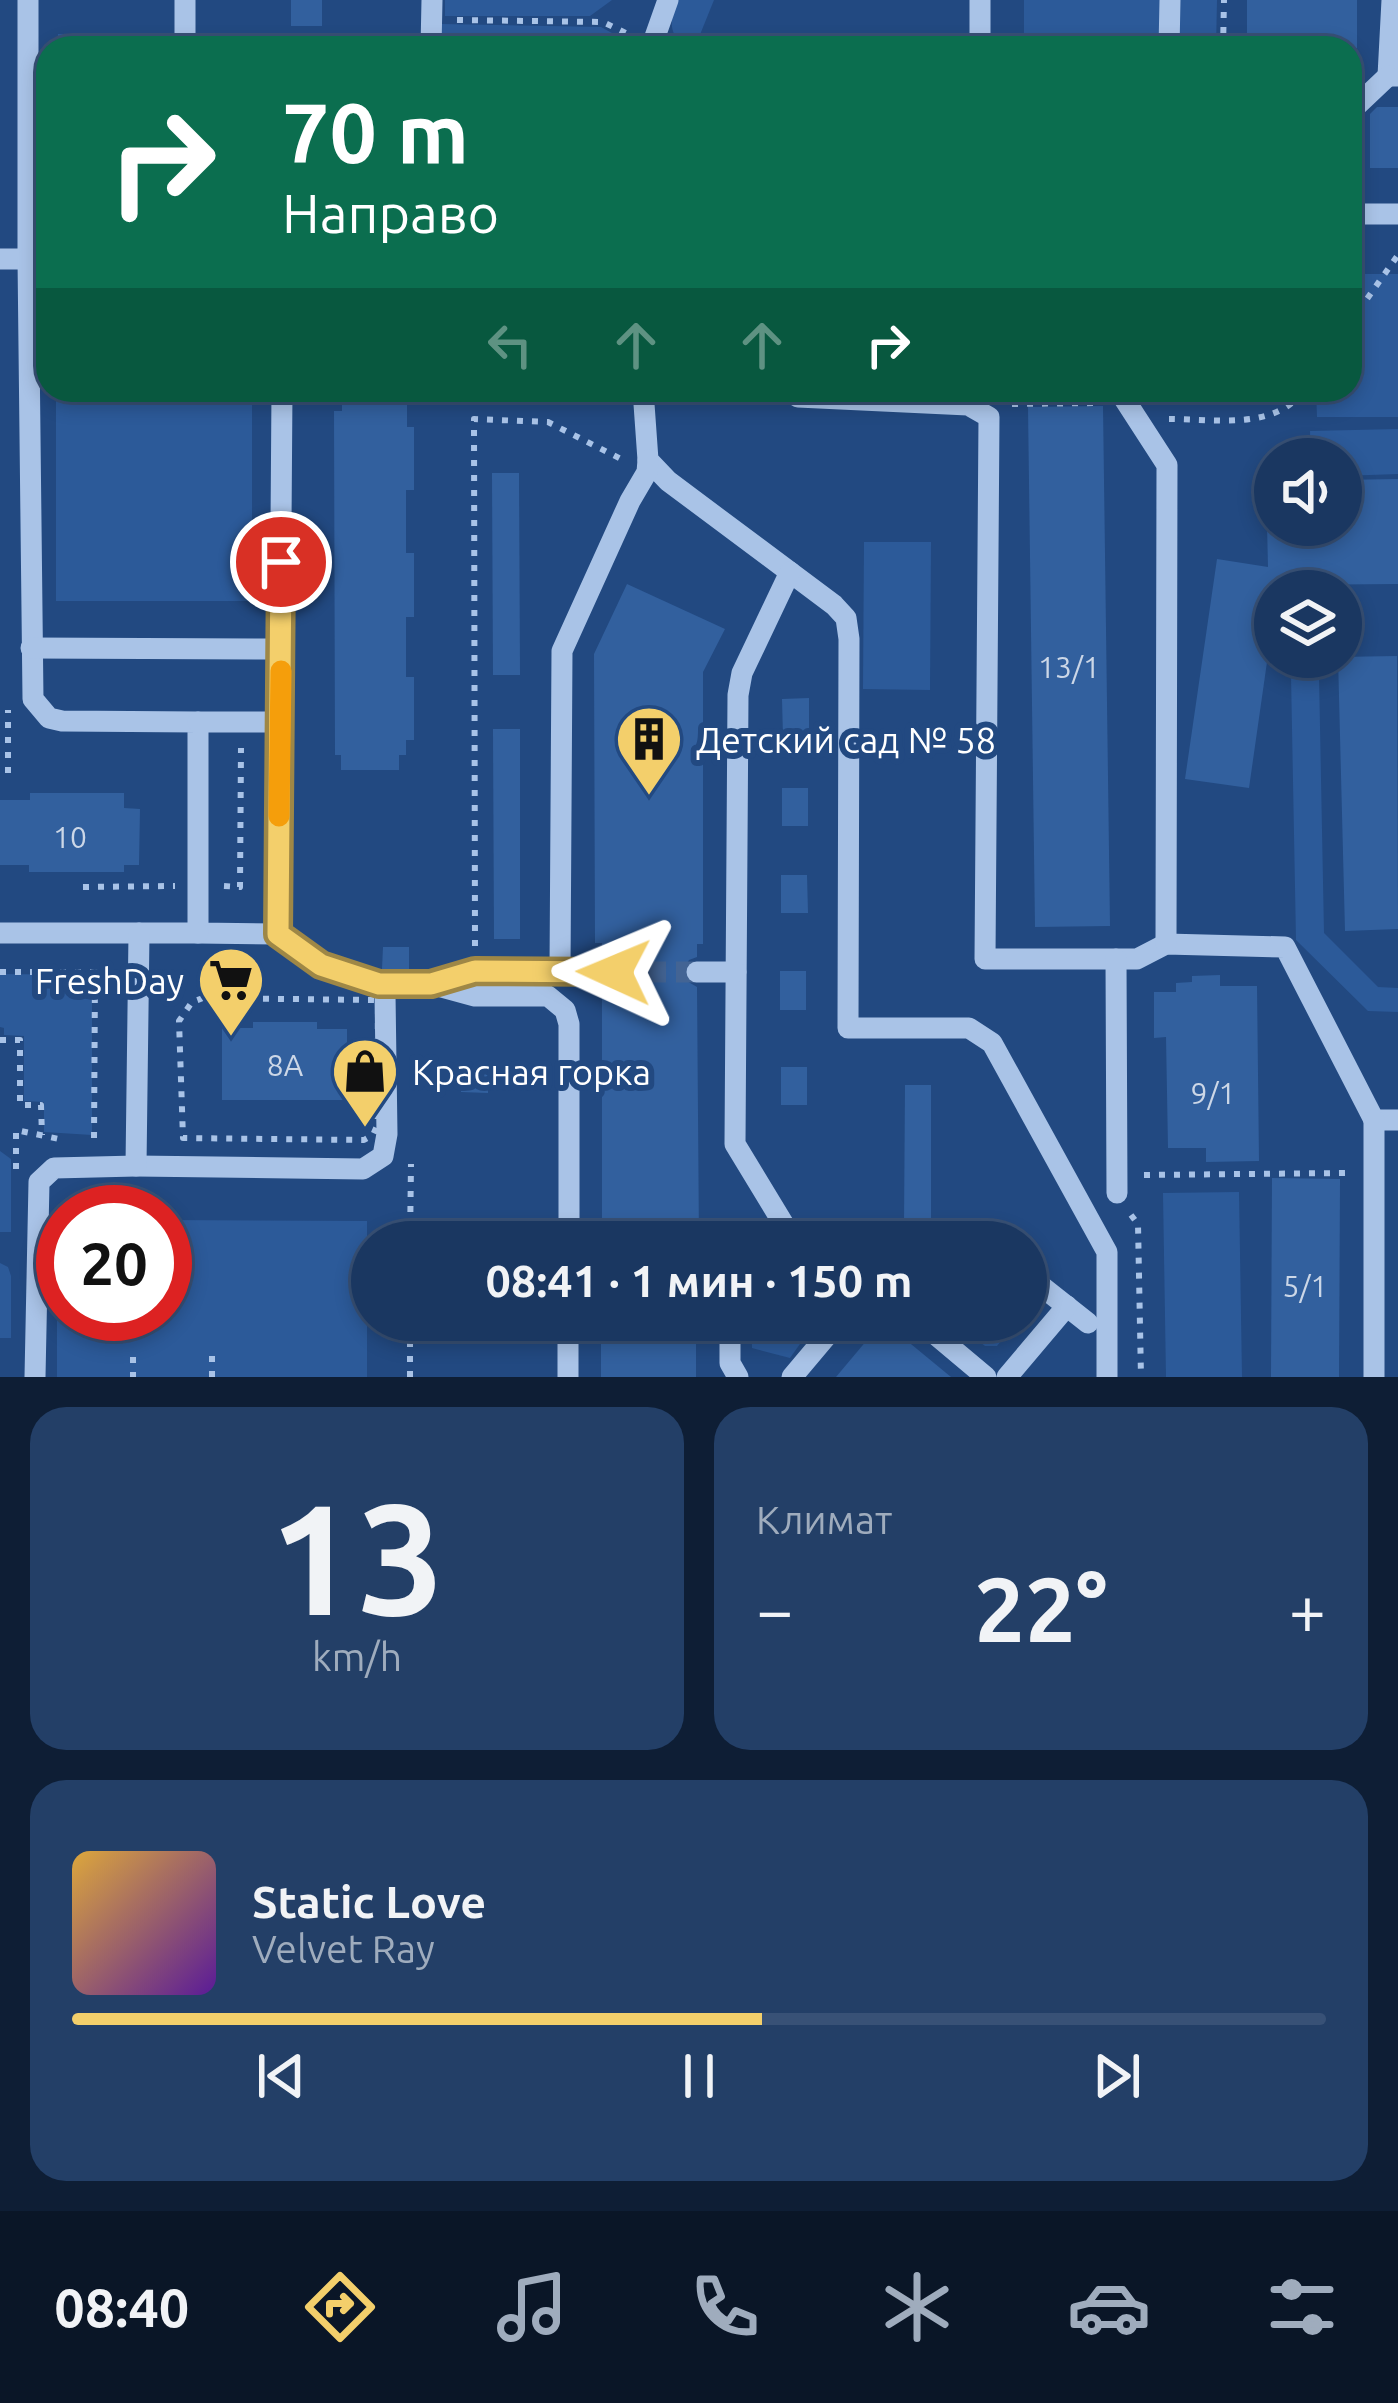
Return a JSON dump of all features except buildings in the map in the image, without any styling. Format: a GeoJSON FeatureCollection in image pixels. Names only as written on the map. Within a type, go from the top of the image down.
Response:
{"type":"FeatureCollection","features":[{"type":"Feature","properties":{"kind":"lane"},"geometry":{"type":"LineString","coordinates":[[28,0],[33,699],[50,718],[280,722]]}},
{"type":"Feature","properties":{"kind":"lane"},"geometry":{"type":"LineString","coordinates":[[184,36],[185,0]]}},
{"type":"Feature","properties":{"kind":"lane"},"geometry":{"type":"LineString","coordinates":[[655,36],[668,0]]}},
{"type":"Feature","properties":{"kind":"lane"},"geometry":{"type":"LineString","coordinates":[[980,0],[980,36]]}},
{"type":"Feature","properties":{"kind":"lane"},"geometry":{"type":"LineString","coordinates":[[1169,36],[1170,0]]}},
{"type":"Feature","properties":{"kind":"lane"},"geometry":{"type":"LineString","coordinates":[[1362,102],[1393,76],[1392,0]]}},
{"type":"Feature","properties":{"kind":"lane"},"geometry":{"type":"LineString","coordinates":[[1362,214],[1398,214]]}},
{"type":"Feature","properties":{"kind":"lane"},"geometry":{"type":"LineString","coordinates":[[0,259],[28,259]]}},
{"type":"Feature","properties":{"kind":"lane"},"geometry":{"type":"LineString","coordinates":[[278,934],[282,402]]}},
{"type":"Feature","properties":{"kind":"lane"},"geometry":{"type":"LineString","coordinates":[[560,971],[562,651],[648,466],[644,402]]}},
{"type":"Feature","properties":{"kind":"lane"},"geometry":{"type":"LineString","coordinates":[[904,402],[968,405],[989,417],[985,958],[1138,959],[1166,944],[1285,947],[1374,1120],[1374,1377]]}},
{"type":"Feature","properties":{"kind":"lane"},"geometry":{"type":"LineString","coordinates":[[1122,402],[1167,465],[1166,944]]}},
{"type":"Feature","properties":{"kind":"lane"},"geometry":{"type":"LineString","coordinates":[[648,466],[846,618],[848,1028],[970,1028],[992,1043],[1107,1252],[1107,1377]]}},
{"type":"Feature","properties":{"kind":"lane"},"geometry":{"type":"LineString","coordinates":[[783,1221],[735,1144],[738,695],[742,673],[790,572]]}},
{"type":"Feature","properties":{"kind":"lane"},"geometry":{"type":"LineString","coordinates":[[31,648],[281,649]]}},
{"type":"Feature","properties":{"kind":"lane"},"geometry":{"type":"LineString","coordinates":[[198,722],[198,933]]}},
{"type":"Feature","properties":{"kind":"lane"},"geometry":{"type":"LineString","coordinates":[[0,933],[278,934],[321,965],[379,984],[431,984],[475,996],[548,996],[566,1010],[569,1024],[568,1221]]}},
{"type":"Feature","properties":{"kind":"lane"},"geometry":{"type":"LineString","coordinates":[[136,1166],[139,933]]}},
{"type":"Feature","properties":{"kind":"lane"},"geometry":{"type":"LineString","coordinates":[[1116,959],[1117,1184]]}},
{"type":"Feature","properties":{"kind":"lane"},"geometry":{"type":"LineString","coordinates":[[431,984],[475,971],[614,972]]}},
{"type":"Feature","properties":{"kind":"lane"},"geometry":{"type":"LineString","coordinates":[[698,973],[736,973]]}},
{"type":"Feature","properties":{"kind":"lane"},"geometry":{"type":"LineString","coordinates":[[35,1377],[39,1182],[54,1168],[363,1168],[374,1164],[387,1146],[388,1008],[379,984]]}},
{"type":"Feature","properties":{"kind":"lane"},"geometry":{"type":"LineString","coordinates":[[1374,1120],[1398,1120]]}},
{"type":"Feature","properties":{"kind":"lane"},"geometry":{"type":"LineString","coordinates":[[1047,1290],[1088,1323]]}},
{"type":"Feature","properties":{"kind":"lane"},"geometry":{"type":"LineString","coordinates":[[1007,1377],[1067,1306]]}},
{"type":"Feature","properties":{"kind":"lane"},"geometry":{"type":"LineString","coordinates":[[568,1341],[568,1377]]}},
{"type":"Feature","properties":{"kind":"lane"},"geometry":{"type":"LineString","coordinates":[[730,1341],[730,1363],[738,1377]]}},
{"type":"Feature","properties":{"kind":"lane"},"geometry":{"type":"LineString","coordinates":[[792,1377],[822,1341]]}},
{"type":"Feature","properties":{"kind":"lane"},"geometry":{"type":"LineString","coordinates":[[943,1341],[986,1377]]}},
{"type":"Feature","properties":{"kind":"path"},"geometry":{"type":"LineString","coordinates":[[1223,36],[1224,0]]}},
{"type":"Feature","properties":{"kind":"path"},"geometry":{"type":"LineString","coordinates":[[432,10],[603,22],[630,36]]}},
{"type":"Feature","properties":{"kind":"path"},"geometry":{"type":"LineString","coordinates":[[1362,306],[1398,254]]}},
{"type":"Feature","properties":{"kind":"path"},"geometry":{"type":"LineString","coordinates":[[1012,404],[1057,402]]}},
{"type":"Feature","properties":{"kind":"path"},"geometry":{"type":"LineString","coordinates":[[1141,424],[1272,418],[1295,402]]}},
{"type":"Feature","properties":{"kind":"path"},"geometry":{"type":"LineString","coordinates":[[475,971],[474,419],[548,422],[648,466]]}},
{"type":"Feature","properties":{"kind":"path"},"geometry":{"type":"LineString","coordinates":[[0,971],[95,972],[94,1140],[78,1140]]}},
{"type":"Feature","properties":{"kind":"path"},"geometry":{"type":"LineString","coordinates":[[203,998],[374,1000],[378,1007],[377,1126],[373,1135],[364,1140],[183,1138],[179,1021],[192,1002],[203,998]]}},
{"type":"Feature","properties":{"kind":"path"},"geometry":{"type":"LineString","coordinates":[[0,1040],[20,1040],[20,1105],[41,1105],[42,1135]]}},
{"type":"Feature","properties":{"kind":"path"},"geometry":{"type":"LineString","coordinates":[[16,1175],[16,1130],[62,1140]]}},
{"type":"Feature","properties":{"kind":"path"},"geometry":{"type":"LineString","coordinates":[[1141,1377],[1138,1225],[1117,1184],[1373,1173]]}},
{"type":"Feature","properties":{"kind":"path"},"geometry":{"type":"LineString","coordinates":[[410,1341],[410,1377]]}},
{"type":"Feature","properties":{"kind":"path"},"geometry":{"type":"LineString","coordinates":[[212,1354],[212,1377]]}},
{"type":"Feature","properties":{"kind":"path"},"geometry":{"type":"LineString","coordinates":[[133,1357],[134,1377]]}},
{"type":"Feature","properties":{"kind":"shaded area"},"geometry":{"type":"Polygon","coordinates":[[[445,0],[612,0],[590,16],[445,16],[445,0]]]}},
{"type":"Feature","properties":{"kind":"shaded area"},"geometry":{"type":"Polygon","coordinates":[[[677,0],[714,0],[699,36],[676,36],[672,15],[677,0]]]}},
{"type":"Feature","properties":{"kind":"shaded area"},"geometry":{"type":"Polygon","coordinates":[[[1024,0],[1162,0],[1161,36],[1024,36],[1024,0]]]}},
{"type":"Feature","properties":{"kind":"shaded area"},"geometry":{"type":"Polygon","coordinates":[[[1179,0],[1217,0],[1216,36],[1179,36],[1179,0]]]}},
{"type":"Feature","properties":{"kind":"shaded area"},"geometry":{"type":"Polygon","coordinates":[[[440,24],[601,27],[617,36],[442,36],[440,24]]]}},
{"type":"Feature","properties":{"kind":"shaded area"},"geometry":{"type":"Polygon","coordinates":[[[58,34],[153,34],[153,36],[58,34]]]}},
{"type":"Feature","properties":{"kind":"shaded area"},"geometry":{"type":"Polygon","coordinates":[[[1362,274],[1398,274],[1398,417],[1317,417],[1316,402],[1362,402],[1362,274]]]}},
{"type":"Feature","properties":{"kind":"shaded area"},"geometry":{"type":"Polygon","coordinates":[[[56,402],[252,402],[252,601],[56,601],[56,402]]]}},
{"type":"Feature","properties":{"kind":"shaded area"},"geometry":{"type":"Polygon","coordinates":[[[1398,429],[1398,474],[1362,475],[1362,438],[1310,438],[1310,431],[1398,429]]]}},
{"type":"Feature","properties":{"kind":"shaded area"},"geometry":{"type":"Polygon","coordinates":[[[864,542],[931,542],[930,690],[863,689],[864,542]]]}},
{"type":"Feature","properties":{"kind":"shaded area"},"geometry":{"type":"Polygon","coordinates":[[[1291,678],[1319,678],[1324,933],[1378,987],[1398,988],[1398,1012],[1368,1011],[1296,940],[1291,678]]]}},
{"type":"Feature","properties":{"kind":"shaded area"},"geometry":{"type":"Polygon","coordinates":[[[0,974],[92,975],[92,1135],[44,1132],[44,1102],[24,1101],[24,1036],[4,1035],[0,1027],[0,974]]]}},
{"type":"Feature","properties":{"kind":"shaded area"},"geometry":{"type":"Polygon","coordinates":[[[0,1151],[11,1159],[11,1232],[0,1232],[0,1151]]]}},
{"type":"Feature","properties":{"kind":"shaded area"},"geometry":{"type":"Polygon","coordinates":[[[1239,1192],[1242,1377],[1166,1377],[1163,1193],[1239,1192]]]}},
{"type":"Feature","properties":{"kind":"shaded area"},"geometry":{"type":"Polygon","coordinates":[[[192,1220],[367,1221],[351,1221],[351,1341],[367,1341],[367,1377],[57,1377],[57,1341],[192,1341],[192,1220]]]}},
{"type":"Feature","properties":{"kind":"shaded area"},"geometry":{"type":"Polygon","coordinates":[[[0,1263],[11,1276],[11,1338],[0,1338],[0,1263]]]}},
{"type":"Feature","properties":{"kind":"shaded area"},"geometry":{"type":"Polygon","coordinates":[[[752,1341],[802,1341],[790,1358],[752,1348],[752,1341]]]}},
{"type":"Feature","properties":{"kind":"tunnel"},"geometry":{"type":"LineString","coordinates":[[614,972],[697,972]]}},
{"type":"Feature","properties":{"kind":"slow traffic"},"geometry":{"type":"LineString","coordinates":[[279,816],[281,671]]}},
{"type":"Feature","properties":{"kind":"place","name":"Детский сад № 58"},"geometry":{"type":"Point","coordinates":[649,798]}},
{"type":"Feature","properties":{"kind":"place","name":"FreshDay"},"geometry":{"type":"Point","coordinates":[231,1039]}},
{"type":"Feature","properties":{"kind":"place","name":"Красная горка"},"geometry":{"type":"Point","coordinates":[365,1130]}},
{"type":"Feature","properties":{"kind":"route"},"geometry":{"type":"LineString","coordinates":[[281,562],[278,934],[321,965],[379,984],[431,984],[475,971],[614,972]]}}]}
